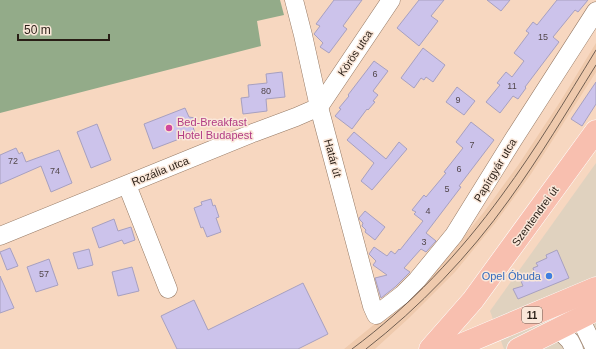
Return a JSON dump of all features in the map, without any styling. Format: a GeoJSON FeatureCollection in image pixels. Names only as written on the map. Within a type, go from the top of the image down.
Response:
{"type":"FeatureCollection","features":[{"type":"Feature","properties":{"kind":"main road","name":"Szentendrei út"},"geometry":{"type":"LineString","coordinates":[[430,349],[473,300],[596,131]]}},
{"type":"Feature","properties":{"kind":"main road","name":"11"},"geometry":{"type":"LineString","coordinates":[[463,342],[596,288]]}},
{"type":"Feature","properties":{"kind":"main road","name":"Szentendrei út"},"geometry":{"type":"LineString","coordinates":[[441,349],[463,342],[473,300]]}},
{"type":"Feature","properties":{"kind":"main road","name":"11"},"geometry":{"type":"LineString","coordinates":[[523,347],[588,314]]}},
{"type":"Feature","properties":{"kind":"street","name":"Határ út"},"geometry":{"type":"LineString","coordinates":[[294,0],[319,107],[372,306],[376,315]]}},
{"type":"Feature","properties":{"kind":"street","name":"Körös utca"},"geometry":{"type":"LineString","coordinates":[[319,107],[391,0]]}},
{"type":"Feature","properties":{"kind":"street","name":"Papírgyár utca"},"geometry":{"type":"LineString","coordinates":[[376,315],[402,295],[417,280],[454,235],[512,140],[596,11]]}},
{"type":"Feature","properties":{"kind":"street","name":"Rozália utca"},"geometry":{"type":"LineString","coordinates":[[0,236],[253,133],[296,118],[319,107]]}},
{"type":"Feature","properties":{"kind":"street"},"geometry":{"type":"LineString","coordinates":[[127,185],[168,289]]}},
{"type":"Feature","properties":{"kind":"street"},"geometry":{"type":"LineString","coordinates":[[588,314],[596,349]]}},
{"type":"Feature","properties":{"kind":"street"},"geometry":{"type":"LineString","coordinates":[[558,329],[570,341],[574,349]]}},
{"type":"Feature","properties":{"kind":"shaded area"},"geometry":{"type":"Polygon","coordinates":[[[596,43],[596,72],[531,174],[496,222],[455,272],[409,318],[375,349],[344,349],[376,323],[444,261],[484,212],[519,164],[560,102],[596,43]]]}},
{"type":"Feature","properties":{"kind":"shaded area"},"geometry":{"type":"Polygon","coordinates":[[[596,163],[596,349],[504,349],[490,311],[596,163]]]}},
{"type":"Feature","properties":{"kind":"green space"},"geometry":{"type":"Polygon","coordinates":[[[0,0],[280,0],[284,15],[257,21],[261,46],[0,113],[0,0]]]}},
{"type":"Feature","properties":{"kind":"building"},"geometry":{"type":"Polygon","coordinates":[[[334,0],[362,0],[343,26],[347,29],[329,53],[320,47],[323,43],[314,34],[320,26],[316,24],[334,0]]]}},
{"type":"Feature","properties":{"kind":"building"},"geometry":{"type":"Polygon","coordinates":[[[419,0],[444,0],[431,16],[438,21],[419,46],[397,28],[419,0]]]}},
{"type":"Feature","properties":{"kind":"building"},"geometry":{"type":"Polygon","coordinates":[[[487,0],[510,0],[501,11],[487,0]]]}},
{"type":"Feature","properties":{"kind":"building"},"geometry":{"type":"Polygon","coordinates":[[[557,0],[588,0],[578,12],[575,10],[553,37],[559,42],[525,87],[526,88],[518,99],[513,96],[500,113],[486,102],[500,85],[497,83],[506,72],[512,77],[524,61],[514,53],[529,33],[526,31],[533,22],[537,25],[557,0]]]}},
{"type":"Feature","properties":{"kind":"building"},"geometry":{"type":"Polygon","coordinates":[[[423,48],[445,65],[433,82],[426,77],[424,80],[421,78],[414,88],[401,78],[423,48]]]}},
{"type":"Feature","properties":{"kind":"building"},"geometry":{"type":"Polygon","coordinates":[[[374,61],[388,71],[373,91],[378,95],[373,101],[375,102],[368,110],[367,109],[352,129],[335,116],[341,109],[339,108],[349,96],[348,95],[374,61]]]}},
{"type":"Feature","properties":{"kind":"building"},"geometry":{"type":"Polygon","coordinates":[[[282,72],[285,97],[266,99],[267,111],[243,114],[241,98],[249,97],[248,85],[267,83],[266,74],[282,72]]]}},
{"type":"Feature","properties":{"kind":"building"},"geometry":{"type":"Polygon","coordinates":[[[596,82],[596,104],[582,126],[571,119],[596,82]]]}},
{"type":"Feature","properties":{"kind":"building"},"geometry":{"type":"Polygon","coordinates":[[[457,87],[475,101],[464,115],[446,102],[457,87]]]}},
{"type":"Feature","properties":{"kind":"building","name":"Bed-Breakfast Hotel Budapest"},"geometry":{"type":"Polygon","coordinates":[[[185,108],[189,117],[195,118],[192,124],[195,133],[153,149],[144,124],[185,108]]]}},
{"type":"Feature","properties":{"kind":"building"},"geometry":{"type":"Polygon","coordinates":[[[471,122],[494,140],[426,233],[436,241],[426,252],[421,249],[404,268],[410,272],[381,298],[375,278],[387,275],[373,265],[376,261],[369,254],[374,247],[387,256],[391,251],[395,254],[399,249],[400,250],[423,221],[414,214],[416,212],[412,210],[424,195],[426,197],[446,173],[444,172],[463,148],[456,142],[471,122]]]}},
{"type":"Feature","properties":{"kind":"building"},"geometry":{"type":"Polygon","coordinates":[[[97,124],[111,160],[91,168],[77,132],[97,124]]]}},
{"type":"Feature","properties":{"kind":"building"},"geometry":{"type":"Polygon","coordinates":[[[354,132],[386,159],[399,142],[407,149],[372,190],[361,181],[374,163],[347,140],[354,132]]]}},
{"type":"Feature","properties":{"kind":"building"},"geometry":{"type":"Polygon","coordinates":[[[16,148],[19,154],[22,152],[26,162],[59,150],[72,183],[51,192],[41,166],[0,184],[0,155],[16,148]]]}},
{"type":"Feature","properties":{"kind":"building"},"geometry":{"type":"Polygon","coordinates":[[[211,199],[213,206],[215,205],[219,217],[216,218],[221,232],[207,237],[203,227],[201,228],[194,208],[202,205],[201,202],[211,199]]]}},
{"type":"Feature","properties":{"kind":"building"},"geometry":{"type":"Polygon","coordinates":[[[365,211],[385,227],[375,240],[365,232],[366,230],[362,226],[363,223],[359,218],[365,211]]]}},
{"type":"Feature","properties":{"kind":"building"},"geometry":{"type":"Polygon","coordinates":[[[114,219],[118,231],[131,227],[135,240],[124,244],[122,240],[99,248],[92,228],[114,219]]]}},
{"type":"Feature","properties":{"kind":"building"},"geometry":{"type":"Polygon","coordinates":[[[10,248],[18,266],[7,270],[0,252],[10,248]]]}},
{"type":"Feature","properties":{"kind":"building"},"geometry":{"type":"Polygon","coordinates":[[[89,249],[93,265],[78,269],[73,253],[89,249]]]}},
{"type":"Feature","properties":{"kind":"building","name":"Opel Óbuda"},"geometry":{"type":"Polygon","coordinates":[[[557,250],[569,278],[518,299],[513,289],[523,286],[521,281],[530,277],[529,274],[534,272],[533,268],[538,266],[536,263],[547,258],[546,255],[557,250]]]}},
{"type":"Feature","properties":{"kind":"building"},"geometry":{"type":"Polygon","coordinates":[[[49,259],[58,285],[36,292],[27,267],[49,259]]]}},
{"type":"Feature","properties":{"kind":"building"},"geometry":{"type":"Polygon","coordinates":[[[132,267],[139,291],[118,296],[112,272],[132,267]]]}},
{"type":"Feature","properties":{"kind":"building"},"geometry":{"type":"Polygon","coordinates":[[[0,276],[14,308],[0,313],[0,276]]]}},
{"type":"Feature","properties":{"kind":"building"},"geometry":{"type":"Polygon","coordinates":[[[303,283],[328,334],[298,349],[177,349],[161,316],[194,300],[208,330],[303,283]]]}},
{"type":"Feature","properties":{"kind":"tram line"},"geometry":{"type":"LineString","coordinates":[[352,349],[414,297],[433,278],[486,217],[527,160],[596,50]]}},
{"type":"Feature","properties":{"kind":"tram line"},"geometry":{"type":"LineString","coordinates":[[366,349],[406,316],[443,280],[494,221],[532,167],[596,65]]}},
{"type":"Feature","properties":{"kind":"place","name":"Bed-Breakfast Hotel Budapest"},"geometry":{"type":"Point","coordinates":[169,128]}},
{"type":"Feature","properties":{"kind":"place","name":"Opel Óbuda"},"geometry":{"type":"Point","coordinates":[549,276]}}]}
